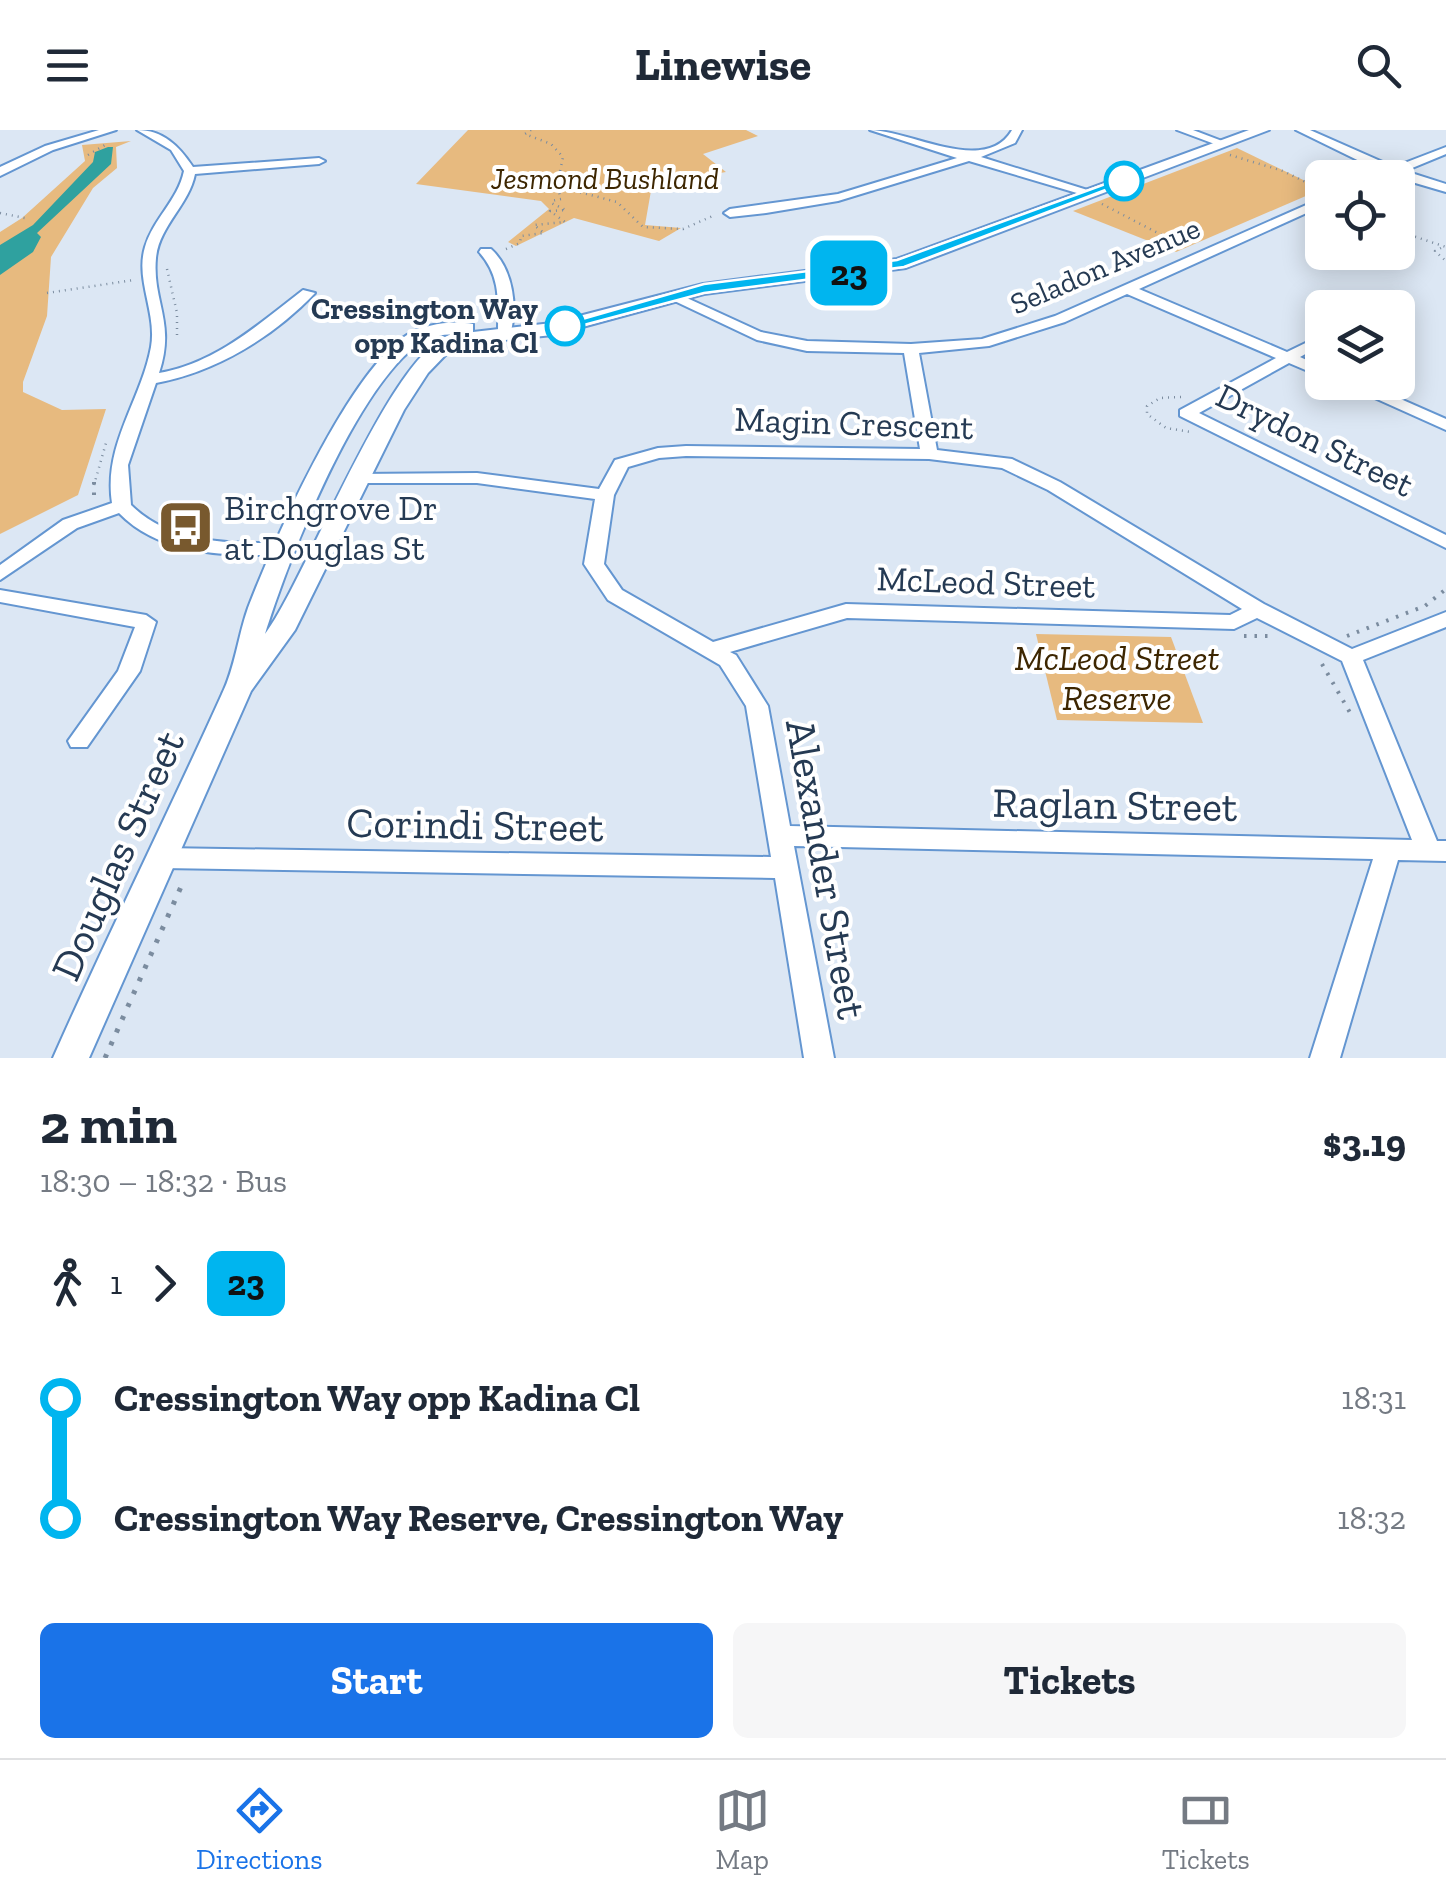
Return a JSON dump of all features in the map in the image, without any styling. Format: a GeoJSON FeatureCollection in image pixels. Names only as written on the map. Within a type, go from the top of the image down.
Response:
{"type":"FeatureCollection","features":[{"type":"Feature","properties":{"kind":"street"},"geometry":{"type":"LineString","coordinates":[[0,172],[26,157],[111,130]]}},
{"type":"Feature","properties":{"kind":"street"},"geometry":{"type":"LineString","coordinates":[[142,130],[175,148],[190,171],[186,187],[156,233],[149,257],[160,342],[117,468],[116,484],[122,506],[134,519],[165,534],[215,547],[292,544]]}},
{"type":"Feature","properties":{"kind":"street"},"geometry":{"type":"LineString","coordinates":[[875,130],[1095,196]]}},
{"type":"Feature","properties":{"kind":"street"},"geometry":{"type":"LineString","coordinates":[[730,213],[844,198],[969,158],[1011,141],[1017,130]]}},
{"type":"Feature","properties":{"kind":"street"},"geometry":{"type":"LineString","coordinates":[[1182,130],[1225,148]]}},
{"type":"Feature","properties":{"kind":"street"},"geometry":{"type":"LineString","coordinates":[[486,252],[496,259],[503,284],[505,332],[553,329],[671,296],[734,284],[882,268],[1095,196],[1225,148],[1262,130]]}},
{"type":"Feature","properties":{"kind":"street"},"geometry":{"type":"LineString","coordinates":[[1301,130],[1369,160]]}},
{"type":"Feature","properties":{"kind":"street"},"geometry":{"type":"LineString","coordinates":[[1415,163],[1446,150]]}},
{"type":"Feature","properties":{"kind":"street"},"geometry":{"type":"LineString","coordinates":[[0,152],[26,157]]}},
{"type":"Feature","properties":{"kind":"street"},"geometry":{"type":"LineString","coordinates":[[190,171],[318,161]]}},
{"type":"Feature","properties":{"kind":"street"},"geometry":{"type":"LineString","coordinates":[[1415,178],[1446,188]]}},
{"type":"Feature","properties":{"kind":"street","name":"Seladon Avenue"},"geometry":{"type":"LineString","coordinates":[[671,296],[756,336],[807,346],[911,349],[984,343],[1024,333],[1305,209]]}},
{"type":"Feature","properties":{"kind":"street"},"geometry":{"type":"LineString","coordinates":[[1127,288],[1305,364]]}},
{"type":"Feature","properties":{"kind":"street"},"geometry":{"type":"LineString","coordinates":[[148,380],[214,364],[308,293]]}},
{"type":"Feature","properties":{"kind":"street","name":"Douglas Street"},"geometry":{"type":"LineString","coordinates":[[71,1058],[175,864],[240,688],[249,638],[356,408],[403,347],[438,330],[505,332]]}},
{"type":"Feature","properties":{"kind":"street","name":"Douglas Street"},"geometry":{"type":"LineString","coordinates":[[240,688],[282,630],[394,410],[421,369],[448,340],[505,332]]}},
{"type":"Feature","properties":{"kind":"street","name":"Drydon Street"},"geometry":{"type":"LineString","coordinates":[[1305,348],[1186,412],[1446,542]]}},
{"type":"Feature","properties":{"kind":"street"},"geometry":{"type":"LineString","coordinates":[[911,349],[930,454]]}},
{"type":"Feature","properties":{"kind":"street"},"geometry":{"type":"LineString","coordinates":[[1388,400],[1446,425]]}},
{"type":"Feature","properties":{"kind":"street"},"geometry":{"type":"LineString","coordinates":[[292,544],[394,410]]}},
{"type":"Feature","properties":{"kind":"street","name":"Magin Crescent"},"geometry":{"type":"LineString","coordinates":[[605,495],[621,464],[658,452],[974,456],[1026,472],[1256,609],[1351,658]]}},
{"type":"Feature","properties":{"kind":"street"},"geometry":{"type":"LineString","coordinates":[[362,478],[491,480],[605,495],[594,564],[615,595],[715,649]]}},
{"type":"Feature","properties":{"kind":"street"},"geometry":{"type":"LineString","coordinates":[[0,574],[70,524],[122,506]]}},
{"type":"Feature","properties":{"kind":"street"},"geometry":{"type":"LineString","coordinates":[[282,630],[283,602],[298,559],[292,544]]}},
{"type":"Feature","properties":{"kind":"street"},"geometry":{"type":"LineString","coordinates":[[0,596],[146,622],[142,644],[116,694],[79,741]]}},
{"type":"Feature","properties":{"kind":"street","name":"McLeod Street"},"geometry":{"type":"LineString","coordinates":[[715,649],[846,611],[1234,622],[1256,609]]}},
{"type":"Feature","properties":{"kind":"street"},"geometry":{"type":"LineString","coordinates":[[1437,851],[1351,658],[1446,619]]}},
{"type":"Feature","properties":{"kind":"street","name":"Alexander Street"},"geometry":{"type":"LineString","coordinates":[[715,649],[728,660],[758,706],[820,1058]]}},
{"type":"Feature","properties":{"kind":"street","name":"Raglan Street"},"geometry":{"type":"LineString","coordinates":[[783,836],[1437,851]]}},
{"type":"Feature","properties":{"kind":"street"},"geometry":{"type":"LineString","coordinates":[[1325,1058],[1388,851]]}},
{"type":"Feature","properties":{"kind":"street","name":"Corindi Street"},"geometry":{"type":"LineString","coordinates":[[175,864],[786,868]]}},
{"type":"Feature","properties":{"kind":"path"},"geometry":{"type":"LineString","coordinates":[[506,249],[520,243],[521,236],[544,233],[534,225],[566,222],[550,211],[566,210],[549,202],[561,199],[557,186],[563,157],[551,144],[526,134],[531,130]]}},
{"type":"Feature","properties":{"kind":"path"},"geometry":{"type":"LineString","coordinates":[[88,156],[100,148]]}},
{"type":"Feature","properties":{"kind":"path"},"geometry":{"type":"LineString","coordinates":[[1225,148],[1305,183]]}},
{"type":"Feature","properties":{"kind":"path"},"geometry":{"type":"LineString","coordinates":[[557,186],[634,209],[643,227],[683,229],[711,216],[730,213]]}},
{"type":"Feature","properties":{"kind":"path"},"geometry":{"type":"LineString","coordinates":[[1095,196],[1108,210],[1143,222],[1158,236],[1190,248]]}},
{"type":"Feature","properties":{"kind":"path"},"geometry":{"type":"LineString","coordinates":[[711,216],[716,207]]}},
{"type":"Feature","properties":{"kind":"path"},"geometry":{"type":"LineString","coordinates":[[0,213],[25,218]]}},
{"type":"Feature","properties":{"kind":"path"},"geometry":{"type":"LineString","coordinates":[[1415,238],[1443,247]]}},
{"type":"Feature","properties":{"kind":"path"},"geometry":{"type":"LineString","coordinates":[[1443,247],[1435,251],[1446,261]]}},
{"type":"Feature","properties":{"kind":"path"},"geometry":{"type":"LineString","coordinates":[[166,263],[177,313],[174,349]]}},
{"type":"Feature","properties":{"kind":"path"},"geometry":{"type":"LineString","coordinates":[[133,272],[136,290]]}},
{"type":"Feature","properties":{"kind":"path"},"geometry":{"type":"LineString","coordinates":[[47,294],[134,280]]}},
{"type":"Feature","properties":{"kind":"path"},"geometry":{"type":"LineString","coordinates":[[89,505],[95,498],[94,477],[107,440]]}},
{"type":"Feature","properties":{"kind":"path"},"geometry":{"type":"LineString","coordinates":[[1227,635],[1281,639]]}},
{"type":"Feature","properties":{"kind":"path"},"geometry":{"type":"LineString","coordinates":[[1308,655],[1328,669],[1354,720]]}},
{"type":"Feature","properties":{"kind":"path"},"geometry":{"type":"LineString","coordinates":[[105,1058],[175,864]]}},
{"type":"Feature","properties":{"kind":"green space","name":"Jesmond Bushland"},"geometry":{"type":"Polygon","coordinates":[[[468,130],[746,130],[758,136],[703,154],[726,172],[652,185],[645,225],[681,228],[659,241],[574,218],[516,246],[508,242],[549,209],[541,201],[416,184],[468,130]]]}},
{"type":"Feature","properties":{"kind":"green space"},"geometry":{"type":"Polygon","coordinates":[[[131,141],[116,147],[117,168],[93,188],[51,257],[47,316],[23,382],[23,392],[62,410],[106,409],[78,495],[0,534],[0,232],[22,218],[85,161],[82,145],[131,141]]]}},
{"type":"Feature","properties":{"kind":"green space"},"geometry":{"type":"Polygon","coordinates":[[[1237,148],[1305,181],[1305,196],[1176,252],[1073,211],[1237,148]]]}},
{"type":"Feature","properties":{"kind":"green space","name":"McLeod Street Reserve"},"geometry":{"type":"Polygon","coordinates":[[[1036,634],[1171,637],[1203,723],[1057,720],[1036,634]]]}},
{"type":"Feature","properties":{"kind":"shaded area"},"geometry":{"type":"Polygon","coordinates":[[[113,147],[111,164],[37,233],[41,237],[33,252],[0,275],[0,245],[33,225],[93,162],[95,152],[113,147]]]}},
{"type":"Feature","properties":{"kind":"bus line","name":"23"},"geometry":{"type":"LineString","coordinates":[[565,326],[704,288],[864,272],[900,264],[1124,181]]}},
{"type":"Feature","properties":{"kind":"place","name":"Cressington Way opp Kadina Cl"},"geometry":{"type":"Point","coordinates":[565,326]}},
{"type":"Feature","properties":{"kind":"place","name":"Birchgrove Dr at Douglas St"},"geometry":{"type":"Point","coordinates":[185,528]}}]}
